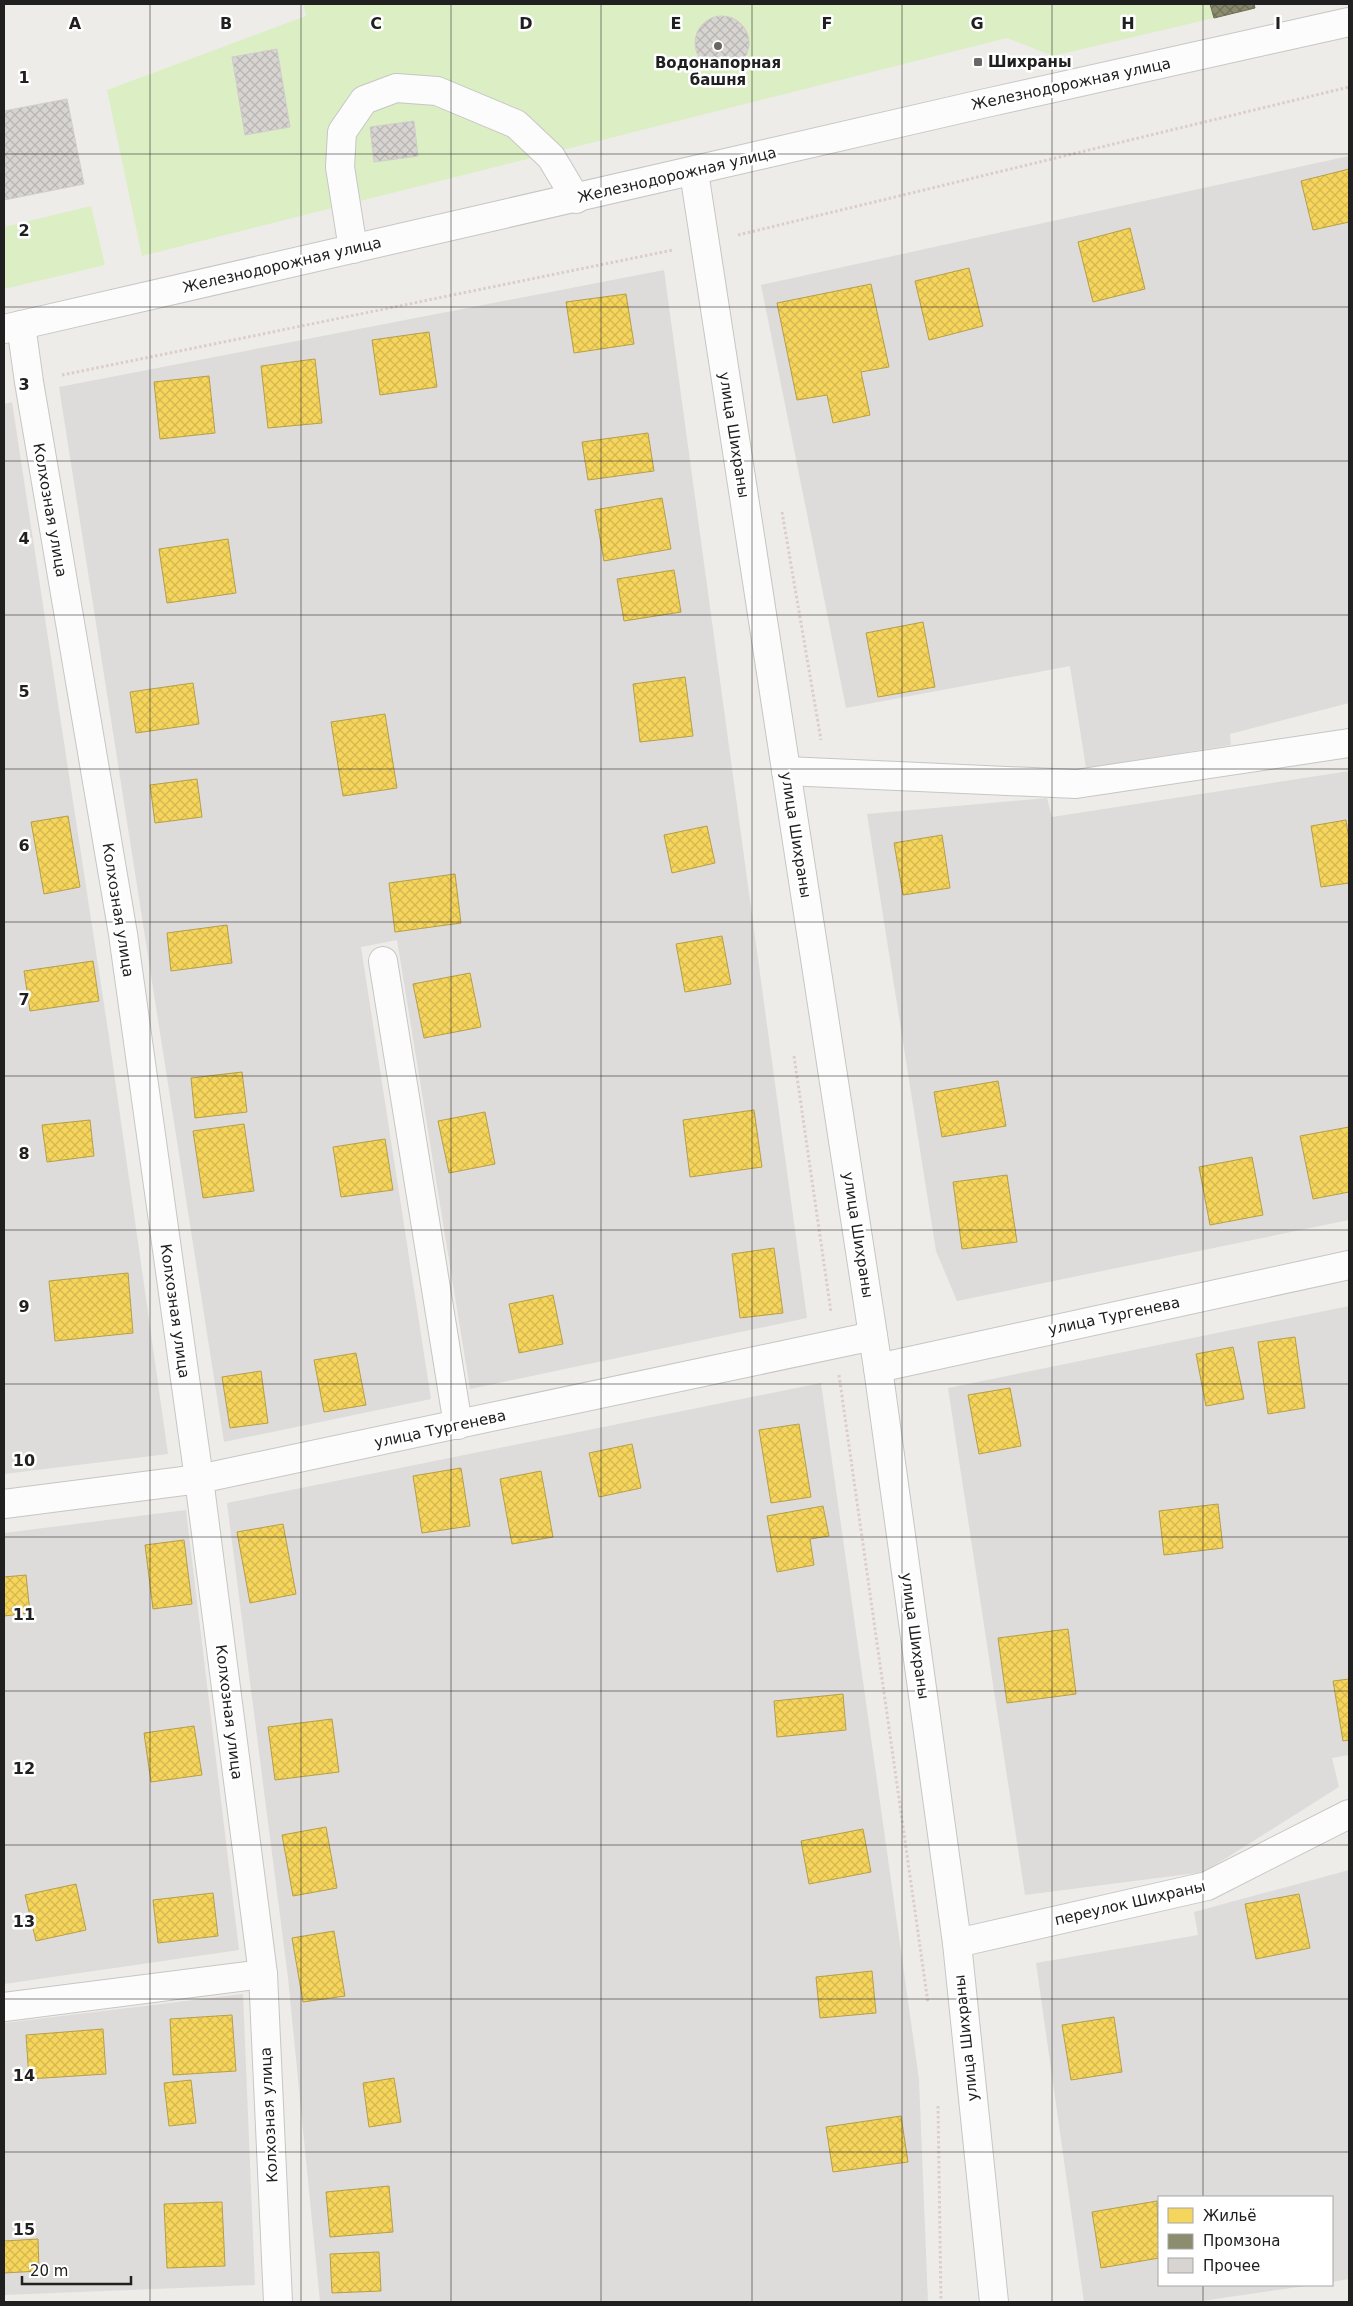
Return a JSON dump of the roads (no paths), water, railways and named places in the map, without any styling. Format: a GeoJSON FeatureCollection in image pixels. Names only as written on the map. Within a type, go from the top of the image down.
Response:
{"type":"FeatureCollection","features":[{"type":"Feature","properties":{"kind":"street","name":"Железнодорожная улица"},"geometry":{"type":"LineString","coordinates":[[12,327],[694,172],[995,101],[1349,22]]}},
{"type":"Feature","properties":{"kind":"street"},"geometry":{"type":"LineString","coordinates":[[353,249],[340,167],[342,132],[364,100],[396,88],[437,90],[516,124],[551,157],[576,199]]}},
{"type":"Feature","properties":{"kind":"street","name":"улица Шихраны"},"geometry":{"type":"LineString","coordinates":[[694,172],[878,1368],[957,1943],[994,2302]]}},
{"type":"Feature","properties":{"kind":"street","name":"Колхозная улица"},"geometry":{"type":"LineString","coordinates":[[12,327],[29,382],[122,934],[199,1479],[263,1974],[278,2302]]}},
{"type":"Feature","properties":{"kind":"street"},"geometry":{"type":"LineString","coordinates":[[786,770],[1076,784],[1349,744]]}},
{"type":"Feature","properties":{"kind":"street"},"geometry":{"type":"LineString","coordinates":[[383,961],[458,1425]]}},
{"type":"Feature","properties":{"kind":"street","name":"улица Тургенева"},"geometry":{"type":"LineString","coordinates":[[878,1368],[1349,1265]]}},
{"type":"Feature","properties":{"kind":"street","name":"улица Тургенева"},"geometry":{"type":"LineString","coordinates":[[4,1504],[199,1479],[873,1336]]}},
{"type":"Feature","properties":{"kind":"street","name":"переулок Шихраны"},"geometry":{"type":"LineString","coordinates":[[957,1943],[1207,1886],[1349,1814]]}},
{"type":"Feature","properties":{"kind":"street"},"geometry":{"type":"LineString","coordinates":[[4,2007],[263,1974]]}},
{"type":"Feature","properties":{"kind":"place","name":"Водонапорная башня"},"geometry":{"type":"Point","coordinates":[718,46]}},
{"type":"Feature","properties":{"kind":"place","name":"Шихраны"},"geometry":{"type":"Point","coordinates":[978,62]}}]}
